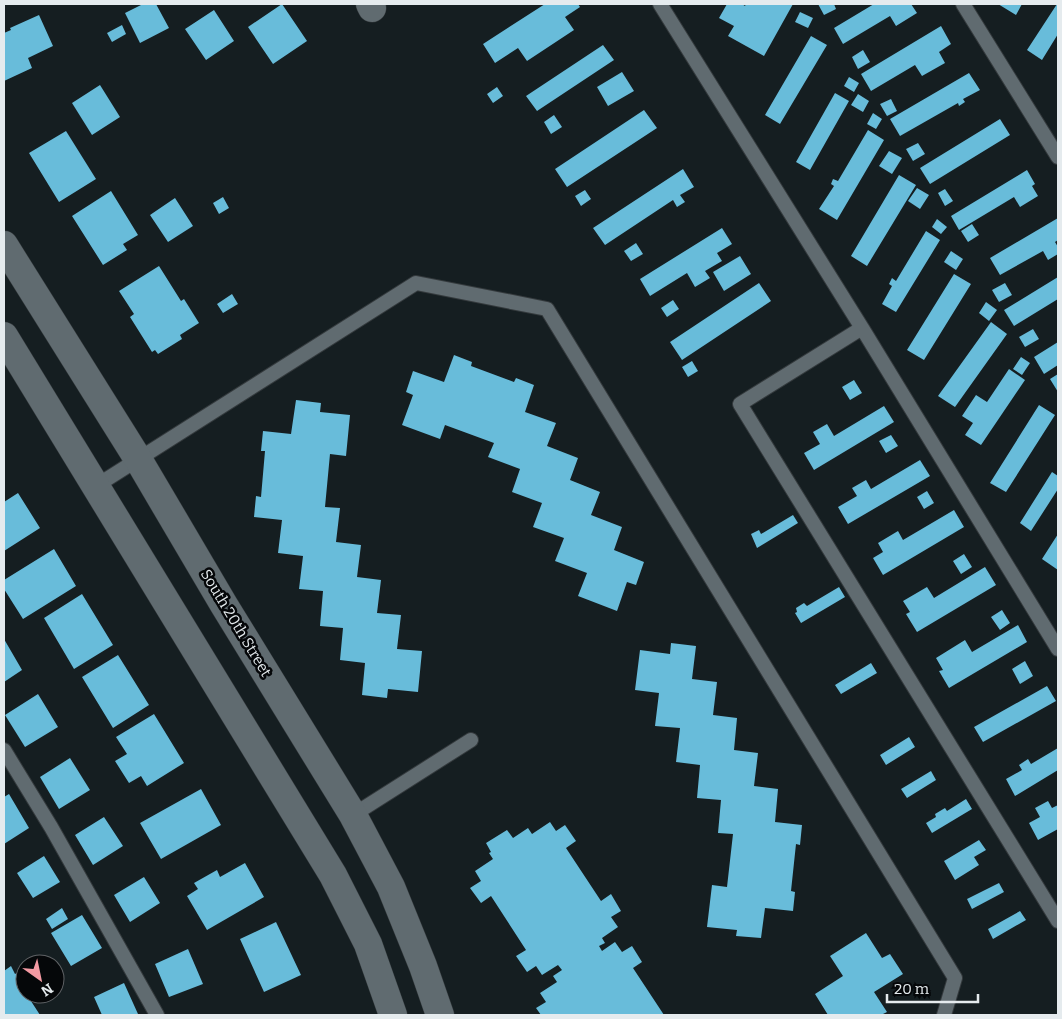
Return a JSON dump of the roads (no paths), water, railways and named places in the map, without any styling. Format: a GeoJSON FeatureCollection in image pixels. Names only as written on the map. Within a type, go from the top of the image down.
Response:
{"type":"FeatureCollection","features":[{"type":"Feature","properties":{"kind":"street","name":"South 20th Street"},"geometry":{"type":"LineString","coordinates":[[4,245],[138,459],[224,605],[353,814],[391,887],[424,966],[440,1015]]}},
{"type":"Feature","properties":{"kind":"street"},"geometry":{"type":"LineString","coordinates":[[4,336],[334,875],[368,944],[393,1015]]}},
{"type":"Feature","properties":{"kind":"lane"},"geometry":{"type":"LineString","coordinates":[[660,4],[862,328],[1058,649]]}},
{"type":"Feature","properties":{"kind":"lane"},"geometry":{"type":"LineString","coordinates":[[963,4],[1058,157]]}},
{"type":"Feature","properties":{"kind":"lane"},"geometry":{"type":"LineString","coordinates":[[96,486],[416,283],[547,309],[955,978],[944,1015]]}},
{"type":"Feature","properties":{"kind":"lane"},"geometry":{"type":"LineString","coordinates":[[862,328],[740,404],[1058,921]]}},
{"type":"Feature","properties":{"kind":"lane"},"geometry":{"type":"LineString","coordinates":[[353,814],[471,740]]}},
{"type":"Feature","properties":{"kind":"lane"},"geometry":{"type":"LineString","coordinates":[[4,750],[56,836],[157,1015]]}}]}
